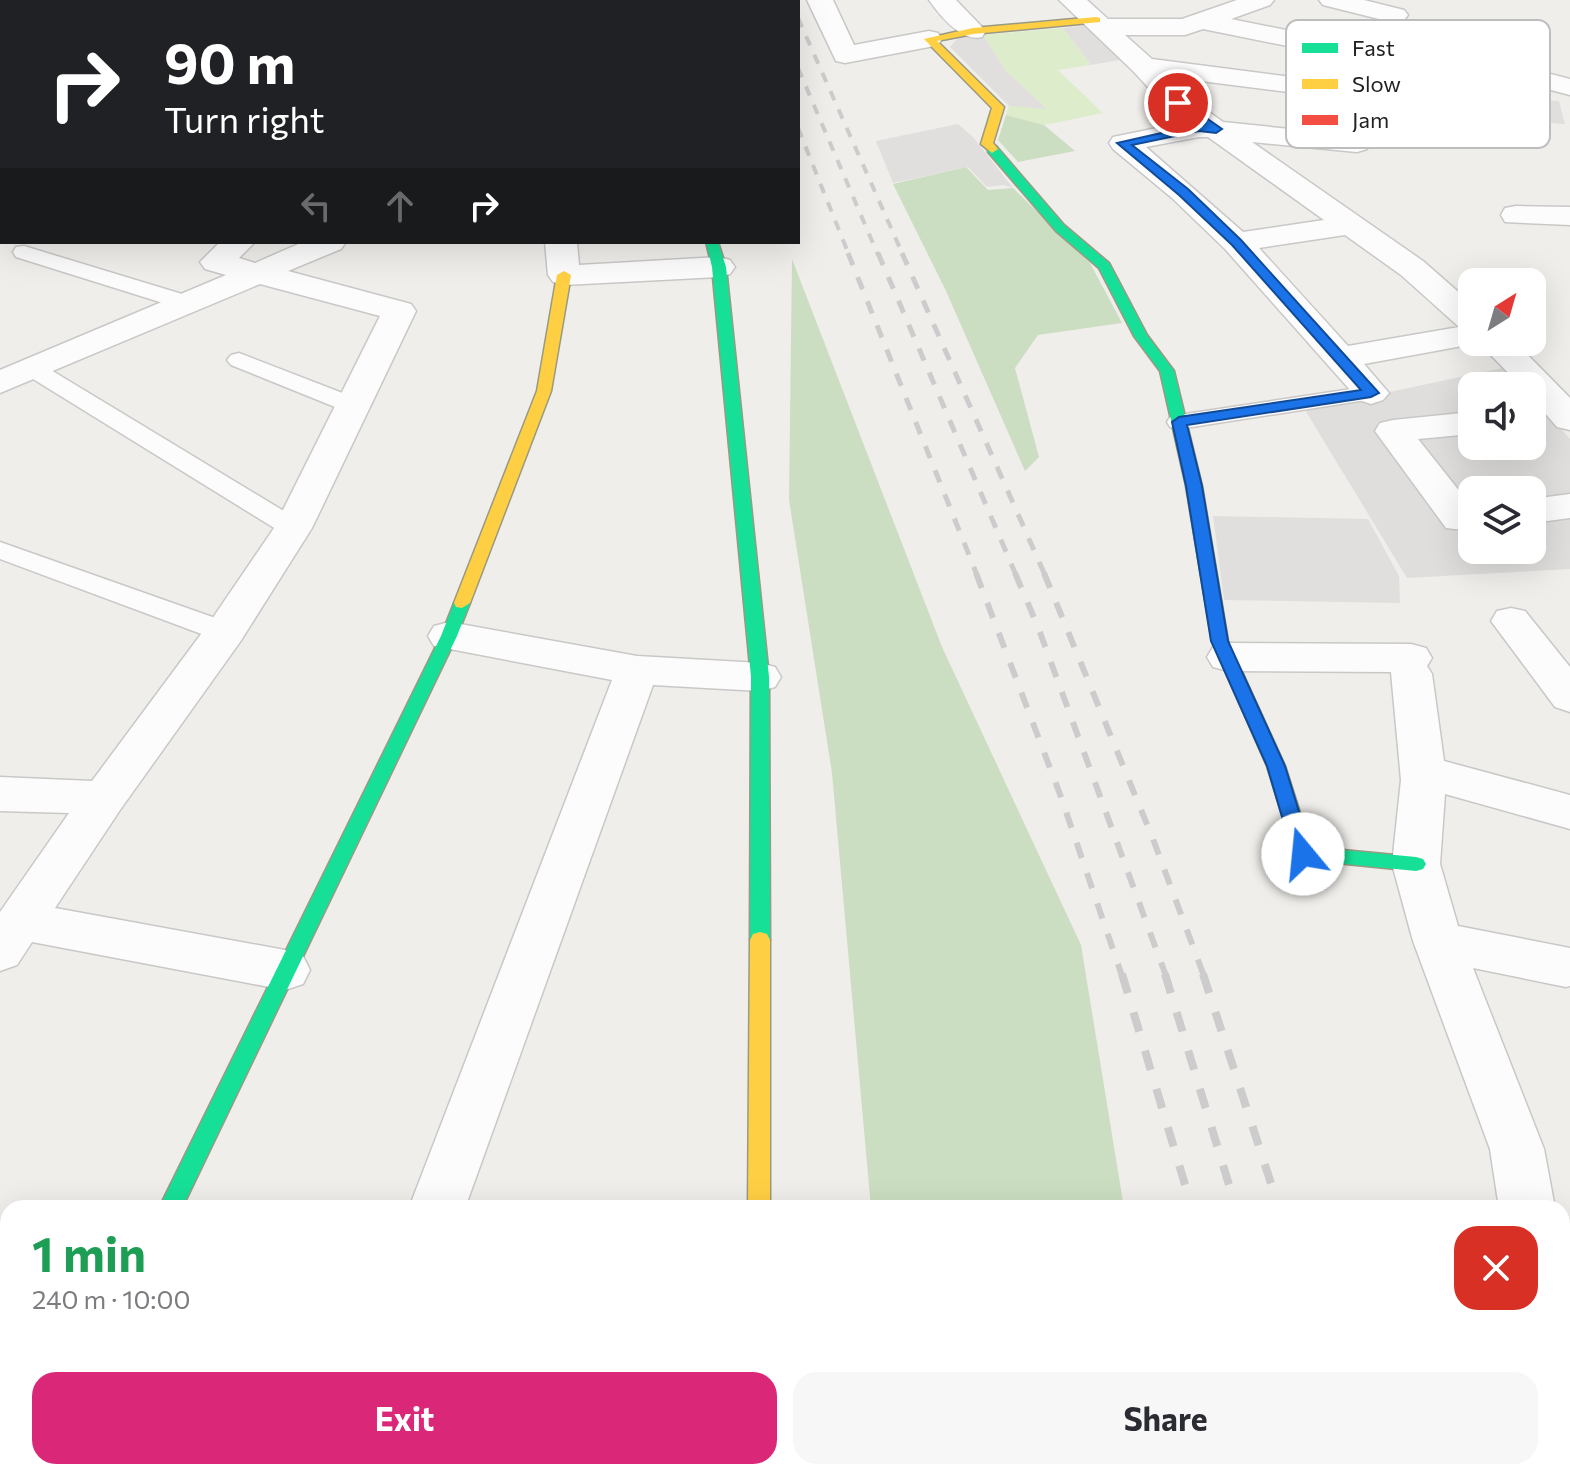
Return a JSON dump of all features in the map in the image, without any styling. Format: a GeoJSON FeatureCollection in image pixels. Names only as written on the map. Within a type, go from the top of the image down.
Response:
{"type":"FeatureCollection","features":[{"type":"Feature","properties":{"kind":"street"},"geometry":{"type":"LineString","coordinates":[[820,0],[845,55],[973,31],[1099,24],[1185,27],[1261,0]]}},
{"type":"Feature","properties":{"kind":"street"},"geometry":{"type":"LineString","coordinates":[[942,0],[973,31]]}},
{"type":"Feature","properties":{"kind":"street"},"geometry":{"type":"LineString","coordinates":[[1072,0],[1144,66],[1178,103],[1412,268],[1458,309]]}},
{"type":"Feature","properties":{"kind":"street"},"geometry":{"type":"LineString","coordinates":[[1332,0],[1395,15]]}},
{"type":"Feature","properties":{"kind":"street"},"geometry":{"type":"LineString","coordinates":[[1203,22],[1286,38]]}},
{"type":"Feature","properties":{"kind":"street"},"geometry":{"type":"LineString","coordinates":[[929,39],[998,107],[987,144],[1060,228],[1104,266],[1141,336],[1167,371],[1194,486],[1220,641],[1276,766],[1303,854],[1416,864]]}},
{"type":"Feature","properties":{"kind":"street"},"geometry":{"type":"LineString","coordinates":[[1144,66],[1286,84]]}},
{"type":"Feature","properties":{"kind":"street"},"geometry":{"type":"LineString","coordinates":[[1550,82],[1570,87]]}},
{"type":"Feature","properties":{"kind":"street"},"geometry":{"type":"LineString","coordinates":[[1286,136],[1199,128],[1123,143],[1183,192],[1236,242],[1371,393]]}},
{"type":"Feature","properties":{"kind":"street"},"geometry":{"type":"LineString","coordinates":[[1516,215],[1570,216]]}},
{"type":"Feature","properties":{"kind":"street"},"geometry":{"type":"LineString","coordinates":[[1236,242],[1352,225]]}},
{"type":"Feature","properties":{"kind":"street"},"geometry":{"type":"LineString","coordinates":[[237,244],[216,262],[399,311],[293,528],[225,632],[104,798],[10,936],[285,970]]}},
{"type":"Feature","properties":{"kind":"street"},"geometry":{"type":"LineString","coordinates":[[0,383],[325,244]]}},
{"type":"Feature","properties":{"kind":"street"},"geometry":{"type":"LineString","coordinates":[[174,1200],[449,636],[544,391],[564,275],[561,244]]}},
{"type":"Feature","properties":{"kind":"street"},"geometry":{"type":"LineString","coordinates":[[564,275],[716,255],[760,677],[759,1200]]}},
{"type":"Feature","properties":{"kind":"street"},"geometry":{"type":"LineString","coordinates":[[1340,358],[1458,337]]}},
{"type":"Feature","properties":{"kind":"street"},"geometry":{"type":"LineString","coordinates":[[1511,356],[1556,416]]}},
{"type":"Feature","properties":{"kind":"street"},"geometry":{"type":"LineString","coordinates":[[1458,424],[1393,431],[1458,517]]}},
{"type":"Feature","properties":{"kind":"street"},"geometry":{"type":"LineString","coordinates":[[1546,509],[1570,506]]}},
{"type":"Feature","properties":{"kind":"street"},"geometry":{"type":"LineString","coordinates":[[1511,621],[1570,697]]}},
{"type":"Feature","properties":{"kind":"street"},"geometry":{"type":"LineString","coordinates":[[449,636],[637,670],[760,677]]}},
{"type":"Feature","properties":{"kind":"street"},"geometry":{"type":"LineString","coordinates":[[1228,657],[1411,666],[1424,780],[1416,864],[1438,941],[1517,1149],[1526,1200]]}},
{"type":"Feature","properties":{"kind":"street"},"geometry":{"type":"LineString","coordinates":[[440,1200],[637,670]]}},
{"type":"Feature","properties":{"kind":"street"},"geometry":{"type":"LineString","coordinates":[[1424,780],[1443,777],[1570,812]]}},
{"type":"Feature","properties":{"kind":"street"},"geometry":{"type":"LineString","coordinates":[[0,794],[104,798]]}},
{"type":"Feature","properties":{"kind":"street"},"geometry":{"type":"LineString","coordinates":[[1438,941],[1566,967]]}},
{"type":"Feature","properties":{"kind":"lane"},"geometry":{"type":"LineString","coordinates":[[24,252],[187,303]]}},
{"type":"Feature","properties":{"kind":"lane"},"geometry":{"type":"LineString","coordinates":[[239,360],[354,406]]}},
{"type":"Feature","properties":{"kind":"lane"},"geometry":{"type":"LineString","coordinates":[[33,369],[293,528]]}},
{"type":"Feature","properties":{"kind":"lane"},"geometry":{"type":"LineString","coordinates":[[1179,422],[1371,393]]}},
{"type":"Feature","properties":{"kind":"lane"},"geometry":{"type":"LineString","coordinates":[[0,550],[225,632]]}},
{"type":"Feature","properties":{"kind":"shaded area"},"geometry":{"type":"Polygon","coordinates":[[[1089,25],[1126,59],[1091,65],[1063,28],[1089,25]]]}},
{"type":"Feature","properties":{"kind":"shaded area"},"geometry":{"type":"Polygon","coordinates":[[[983,35],[1006,71],[1047,109],[1009,106],[950,47],[958,38],[983,35]]]}},
{"type":"Feature","properties":{"kind":"shaded area"},"geometry":{"type":"Polygon","coordinates":[[[1550,100],[1559,101],[1565,124],[1550,123],[1550,100]]]}},
{"type":"Feature","properties":{"kind":"shaded area"},"geometry":{"type":"Polygon","coordinates":[[[958,124],[974,138],[1013,188],[1003,185],[987,187],[968,167],[893,183],[876,141],[958,124]]]}},
{"type":"Feature","properties":{"kind":"shaded area"},"geometry":{"type":"Polygon","coordinates":[[[1507,367],[1511,372],[1484,372],[1507,367]]]}},
{"type":"Feature","properties":{"kind":"shaded area"},"geometry":{"type":"Polygon","coordinates":[[[1458,377],[1458,460],[1546,460],[1546,411],[1570,439],[1570,569],[1407,578],[1305,410],[1458,377]]]}},
{"type":"Feature","properties":{"kind":"shaded area"},"geometry":{"type":"Polygon","coordinates":[[[1213,516],[1368,519],[1399,576],[1400,603],[1224,600],[1213,516]]]}},
{"type":"Feature","properties":{"kind":"green space"},"geometry":{"type":"Polygon","coordinates":[[[1063,28],[1091,65],[1058,70],[1103,113],[1044,125],[1006,115],[1009,106],[1046,108],[1006,71],[983,35],[1063,28]]]}},
{"type":"Feature","properties":{"kind":"green space"},"geometry":{"type":"Polygon","coordinates":[[[1006,115],[1044,125],[1075,151],[1018,162],[998,140],[1006,115]]]}},
{"type":"Feature","properties":{"kind":"green space"},"geometry":{"type":"Polygon","coordinates":[[[966,167],[988,190],[1013,188],[1090,263],[1122,323],[1038,335],[1015,368],[1039,457],[1025,471],[946,291],[893,184],[966,167]]]}},
{"type":"Feature","properties":{"kind":"green space"},"geometry":{"type":"Polygon","coordinates":[[[792,259],[942,647],[1081,945],[1123,1200],[870,1200],[832,773],[789,500],[792,259]]]}},
{"type":"Feature","properties":{"kind":"railway"},"geometry":{"type":"LineString","coordinates":[[800,23],[903,255]]}},
{"type":"Feature","properties":{"kind":"railway"},"geometry":{"type":"LineString","coordinates":[[800,73],[878,255]]}},
{"type":"Feature","properties":{"kind":"railway"},"geometry":{"type":"LineString","coordinates":[[800,133],[849,255]]}},
{"type":"Feature","properties":{"kind":"railway"},"geometry":{"type":"LineString","coordinates":[[848,253],[977,575]]}},
{"type":"Feature","properties":{"kind":"railway"},"geometry":{"type":"LineString","coordinates":[[878,253],[1016,575]]}},
{"type":"Feature","properties":{"kind":"railway"},"geometry":{"type":"LineString","coordinates":[[902,253],[1045,575]]}},
{"type":"Feature","properties":{"kind":"railway"},"geometry":{"type":"LineString","coordinates":[[976,573],[1061,797],[1122,976]]}},
{"type":"Feature","properties":{"kind":"railway"},"geometry":{"type":"LineString","coordinates":[[1015,573],[1038,627],[1166,976]]}},
{"type":"Feature","properties":{"kind":"railway"},"geometry":{"type":"LineString","coordinates":[[1044,573],[1153,839],[1204,976]]}},
{"type":"Feature","properties":{"kind":"railway"},"geometry":{"type":"LineString","coordinates":[[1122,974],[1190,1200]]}},
{"type":"Feature","properties":{"kind":"railway"},"geometry":{"type":"LineString","coordinates":[[1165,974],[1234,1200]]}},
{"type":"Feature","properties":{"kind":"railway"},"geometry":{"type":"LineString","coordinates":[[1203,974],[1276,1200]]}},
{"type":"Feature","properties":{"kind":"traffic: fast"},"geometry":{"type":"LineString","coordinates":[[992,149],[1060,228],[1104,266],[1141,336],[1167,371],[1194,486],[1220,641],[1276,766],[1303,854],[1416,864]]}},
{"type":"Feature","properties":{"kind":"traffic: fast"},"geometry":{"type":"LineString","coordinates":[[713,244],[719,267],[760,677],[760,940]]}},
{"type":"Feature","properties":{"kind":"traffic: fast"},"geometry":{"type":"LineString","coordinates":[[174,1200],[449,636],[462,603]]}},
{"type":"Feature","properties":{"kind":"traffic: slow"},"geometry":{"type":"LineString","coordinates":[[992,149],[987,144],[998,107],[929,39],[973,31],[1096,20]]}},
{"type":"Feature","properties":{"kind":"traffic: slow"},"geometry":{"type":"LineString","coordinates":[[462,603],[544,391],[564,275]]}},
{"type":"Feature","properties":{"kind":"traffic: slow"},"geometry":{"type":"LineString","coordinates":[[759,1200],[760,940]]}},
{"type":"Feature","properties":{"kind":"route"},"geometry":{"type":"LineString","coordinates":[[1178,103],[1216,129],[1199,128],[1123,143],[1183,192],[1236,242],[1371,393],[1179,422],[1194,486],[1220,641],[1276,766],[1303,854]]}}]}
